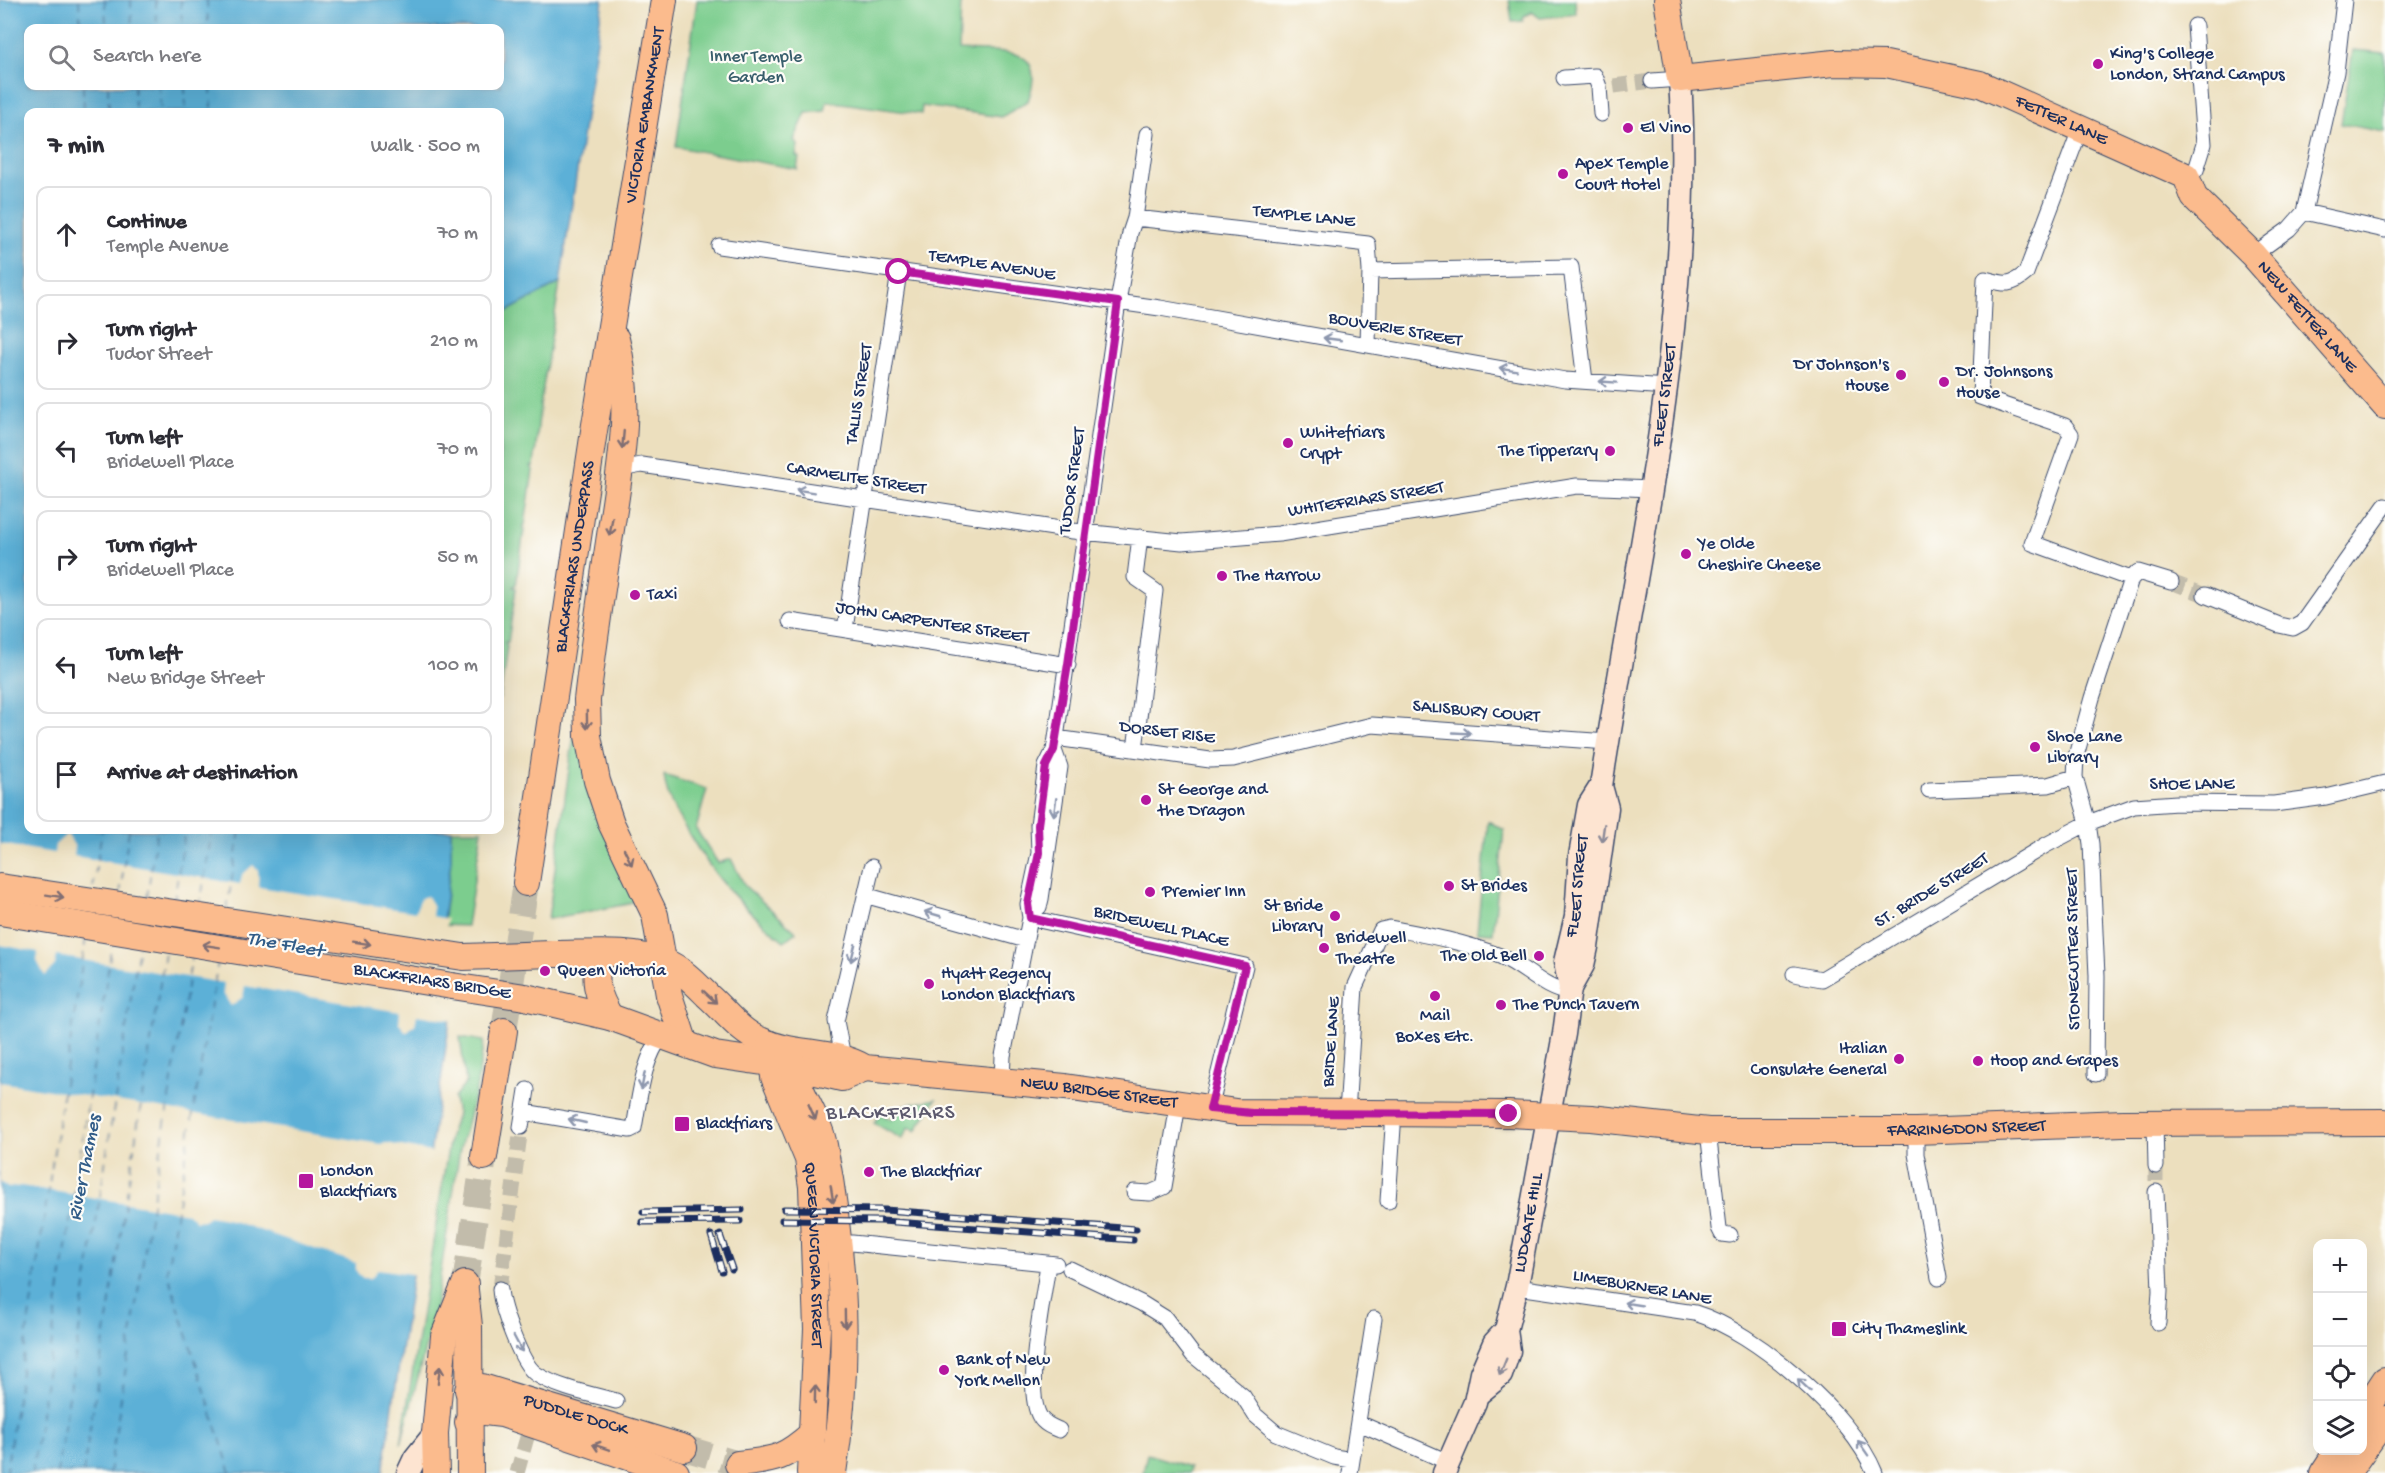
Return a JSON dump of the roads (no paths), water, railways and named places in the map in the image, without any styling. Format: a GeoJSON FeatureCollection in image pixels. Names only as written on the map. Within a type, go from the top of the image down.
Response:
{"type":"FeatureCollection","features":[{"type":"Feature","properties":{"kind":"main road","name":"VICTORIA EMBANKMENT"},"geometry":{"type":"LineString","coordinates":[[628,232],[664,0]]}},
{"type":"Feature","properties":{"kind":"main road","name":"FLEET STREET"},"geometry":{"type":"LineString","coordinates":[[1667,0],[1680,79]]}},
{"type":"Feature","properties":{"kind":"main road","name":"FETTER LANE"},"geometry":{"type":"LineString","coordinates":[[1680,79],[1745,74],[1801,65],[1886,64],[1980,84],[2081,127],[2186,176]]}},
{"type":"Feature","properties":{"kind":"main road"},"geometry":{"type":"LineString","coordinates":[[2186,176],[2194,197],[2253,255]]}},
{"type":"Feature","properties":{"kind":"main road","name":"BLACKFRIARS UNDERPASS"},"geometry":{"type":"LineString","coordinates":[[526,883],[594,432],[628,232]]}},
{"type":"Feature","properties":{"kind":"main road","name":"NEW FETTER LANE"},"geometry":{"type":"LineString","coordinates":[[2253,255],[2385,406]]}},
{"type":"Feature","properties":{"kind":"main road"},"geometry":{"type":"LineString","coordinates":[[613,326],[624,379],[625,410],[620,469],[588,690],[588,736],[597,781],[611,823],[655,915],[669,995],[673,1038]]}},
{"type":"Feature","properties":{"kind":"main road","name":"BLACKFRIARS BRIDGE"},"geometry":{"type":"LineString","coordinates":[[0,887],[436,954],[483,958],[600,954],[637,956],[664,961]]}},
{"type":"Feature","properties":{"kind":"main road","name":"BLACKFRIARS BRIDGE"},"geometry":{"type":"LineString","coordinates":[[0,912],[547,1001],[610,1017],[715,1055]]}},
{"type":"Feature","properties":{"kind":"main road"},"geometry":{"type":"LineString","coordinates":[[600,954],[596,967],[595,986],[610,1017]]}},
{"type":"Feature","properties":{"kind":"main road"},"geometry":{"type":"LineString","coordinates":[[664,961],[680,971],[775,1052]]}},
{"type":"Feature","properties":{"kind":"main road"},"geometry":{"type":"LineString","coordinates":[[484,1157],[504,1030]]}},
{"type":"Feature","properties":{"kind":"main road","name":"NEW BRIDGE STREET"},"geometry":{"type":"LineString","coordinates":[[715,1055],[775,1052],[842,1078],[854,1063],[1236,1112],[1549,1116]]}},
{"type":"Feature","properties":{"kind":"main road","name":"QUEEN VICTORIA STREET"},"geometry":{"type":"LineString","coordinates":[[775,1052],[778,1091],[808,1159],[826,1245],[845,1316],[845,1350],[832,1473]]}},
{"type":"Feature","properties":{"kind":"main road","name":"FARRINGDON STREET"},"geometry":{"type":"LineString","coordinates":[[1549,1116],[1708,1131],[1916,1131],[2156,1123],[2385,1122]]}},
{"type":"Feature","properties":{"kind":"main road","name":"QUEEN VICTORIA STREET"},"geometry":{"type":"LineString","coordinates":[[810,1473],[816,1329],[826,1245]]}},
{"type":"Feature","properties":{"kind":"main road"},"geometry":{"type":"LineString","coordinates":[[436,1473],[435,1433],[444,1336],[465,1284],[469,1326],[470,1473]]}},
{"type":"Feature","properties":{"kind":"main road"},"geometry":{"type":"LineString","coordinates":[[2367,1407],[2385,1380]]}},
{"type":"Feature","properties":{"kind":"main road","name":"PUDDLE DOCK"},"geometry":{"type":"LineString","coordinates":[[468,1390],[482,1387],[684,1448]]}},
{"type":"Feature","properties":{"kind":"main road"},"geometry":{"type":"LineString","coordinates":[[454,1473],[454,1414],[459,1401],[468,1390]]}},
{"type":"Feature","properties":{"kind":"main road","name":"PUDDLE DOCK"},"geometry":{"type":"LineString","coordinates":[[468,1422],[476,1412],[502,1414],[676,1473]]}},
{"type":"Feature","properties":{"kind":"main road"},"geometry":{"type":"LineString","coordinates":[[2347,1473],[2385,1419]]}},
{"type":"Feature","properties":{"kind":"main road"},"geometry":{"type":"LineString","coordinates":[[746,1468],[791,1453],[813,1433]]}},
{"type":"Feature","properties":{"kind":"main road"},"geometry":{"type":"LineString","coordinates":[[2323,1473],[2335,1455]]}},
{"type":"Feature","properties":{"kind":"street"},"geometry":{"type":"LineString","coordinates":[[2253,255],[2289,229],[2304,212],[2336,72],[2344,0]]}},
{"type":"Feature","properties":{"kind":"street"},"geometry":{"type":"LineString","coordinates":[[2186,176],[2196,170],[2204,144],[2195,26]]}},
{"type":"Feature","properties":{"kind":"street"},"geometry":{"type":"LineString","coordinates":[[1564,78],[1595,76],[1607,86],[1601,114]]}},
{"type":"Feature","properties":{"kind":"street"},"geometry":{"type":"LineString","coordinates":[[1652,81],[1680,79]]}},
{"type":"Feature","properties":{"kind":"street","name":"FLEET STREET"},"geometry":{"type":"LineString","coordinates":[[1549,1116],[1570,990],[1565,962],[1576,916],[1580,856],[1589,806],[1601,786],[1652,489],[1667,387],[1681,226],[1680,79]]}},
{"type":"Feature","properties":{"kind":"street"},"geometry":{"type":"LineString","coordinates":[[2081,127],[2026,273],[2015,282],[2002,284],[1984,279],[1980,397],[2065,426],[2071,434],[2032,543],[2131,579]]}},
{"type":"Feature","properties":{"kind":"street","name":"TUDOR STREET"},"geometry":{"type":"LineString","coordinates":[[1002,1081],[1009,1020],[1030,917],[1039,907],[1041,899],[1060,767],[1055,744],[1118,302],[1130,233],[1135,218],[1147,134]]}},
{"type":"Feature","properties":{"kind":"street"},"geometry":{"type":"LineString","coordinates":[[2304,212],[2385,230]]}},
{"type":"Feature","properties":{"kind":"street","name":"TEMPLE LANE"},"geometry":{"type":"LineString","coordinates":[[1135,218],[1364,243],[1370,249],[1368,344]]}},
{"type":"Feature","properties":{"kind":"street","name":"TEMPLE AVENUE"},"geometry":{"type":"LineString","coordinates":[[719,246],[1118,302]]}},
{"type":"Feature","properties":{"kind":"street"},"geometry":{"type":"LineString","coordinates":[[1370,271],[1571,267],[1574,271],[1585,381]]}},
{"type":"Feature","properties":{"kind":"street","name":"TALLIS STREET"},"geometry":{"type":"LineString","coordinates":[[845,629],[899,272]]}},
{"type":"Feature","properties":{"kind":"street","name":"BOUVERIE STREET"},"geometry":{"type":"LineString","coordinates":[[1118,302],[1368,344],[1431,357],[1585,381],[1667,387]]}},
{"type":"Feature","properties":{"kind":"street","name":"CARMELITE STREET"},"geometry":{"type":"LineString","coordinates":[[620,469],[642,465],[863,501],[1077,532],[1086,531]]}},
{"type":"Feature","properties":{"kind":"street","name":"WHITEFRIARS STREET"},"geometry":{"type":"LineString","coordinates":[[1086,531],[1182,542],[1250,537],[1576,486],[1652,489]]}},
{"type":"Feature","properties":{"kind":"street"},"geometry":{"type":"LineString","coordinates":[[2205,596],[2279,626],[2293,628],[2302,623],[2385,507]]}},
{"type":"Feature","properties":{"kind":"street"},"geometry":{"type":"LineString","coordinates":[[1135,749],[1155,591],[1135,577],[1140,537]]}},
{"type":"Feature","properties":{"kind":"street"},"geometry":{"type":"LineString","coordinates":[[2088,823],[2075,777],[2076,756],[2092,698],[2131,579],[2138,572],[2171,582]]}},
{"type":"Feature","properties":{"kind":"street","name":"JOHN CARPENTER STREET"},"geometry":{"type":"LineString","coordinates":[[790,621],[1068,664]]}},
{"type":"Feature","properties":{"kind":"street","name":"SALISBURY COURT"},"geometry":{"type":"LineString","coordinates":[[1342,732],[1372,725],[1404,726],[1608,742]]}},
{"type":"Feature","properties":{"kind":"street","name":"DORSET RISE"},"geometry":{"type":"LineString","coordinates":[[1055,744],[1135,749],[1210,760],[1233,759],[1342,732]]}},
{"type":"Feature","properties":{"kind":"street"},"geometry":{"type":"LineString","coordinates":[[1929,790],[2048,784],[2075,777]]}},
{"type":"Feature","properties":{"kind":"street","name":"SHOE LANE"},"geometry":{"type":"LineString","coordinates":[[2088,823],[2134,806],[2274,804],[2325,797],[2385,783]]}},
{"type":"Feature","properties":{"kind":"street","name":"ST. BRIDE STREET"},"geometry":{"type":"LineString","coordinates":[[1794,974],[1822,979],[1840,970],[1980,884],[2088,823]]}},
{"type":"Feature","properties":{"kind":"street","name":"STONECUTTER STREET"},"geometry":{"type":"LineString","coordinates":[[2088,823],[2097,976],[2096,1074]]}},
{"type":"Feature","properties":{"kind":"street"},"geometry":{"type":"LineString","coordinates":[[854,1063],[836,1021],[868,896],[872,867]]}},
{"type":"Feature","properties":{"kind":"street"},"geometry":{"type":"LineString","coordinates":[[868,896],[1026,940]]}},
{"type":"Feature","properties":{"kind":"street","name":"BRIDEWELL PLACE"},"geometry":{"type":"LineString","coordinates":[[1030,917],[1245,966],[1210,1109]]}},
{"type":"Feature","properties":{"kind":"street","name":"BRIDE LANE"},"geometry":{"type":"LineString","coordinates":[[1347,1113],[1355,987],[1381,930],[1390,928],[1450,939],[1500,956],[1555,991],[1570,990]]}},
{"type":"Feature","properties":{"kind":"street"},"geometry":{"type":"LineString","coordinates":[[527,1090],[523,1119],[630,1130],[634,1128],[647,1062],[653,1047],[673,1038]]}},
{"type":"Feature","properties":{"kind":"street"},"geometry":{"type":"LineString","coordinates":[[1134,1192],[1159,1191],[1167,1182],[1178,1105]]}},
{"type":"Feature","properties":{"kind":"street"},"geometry":{"type":"LineString","coordinates":[[1388,1201],[1394,1113]]}},
{"type":"Feature","properties":{"kind":"street","name":"LUDGATE HILL"},"geometry":{"type":"LineString","coordinates":[[1446,1468],[1478,1394],[1485,1363],[1494,1343],[1506,1330],[1517,1287],[1549,1116]]}},
{"type":"Feature","properties":{"kind":"street"},"geometry":{"type":"LineString","coordinates":[[2156,1123],[2156,1166]]}},
{"type":"Feature","properties":{"kind":"street"},"geometry":{"type":"LineString","coordinates":[[1708,1131],[1719,1228],[1722,1234],[1730,1235]]}},
{"type":"Feature","properties":{"kind":"street"},"geometry":{"type":"LineString","coordinates":[[1916,1131],[1916,1154],[1939,1278]]}},
{"type":"Feature","properties":{"kind":"street"},"geometry":{"type":"LineString","coordinates":[[2156,1192],[2160,1291],[2158,1323]]}},
{"type":"Feature","properties":{"kind":"street"},"geometry":{"type":"LineString","coordinates":[[826,1245],[1058,1266],[1140,1303],[1164,1318],[1193,1355],[1243,1396],[1255,1415],[1276,1433],[1351,1466],[1374,1319]]}},
{"type":"Feature","properties":{"kind":"street"},"geometry":{"type":"LineString","coordinates":[[1058,1266],[1032,1386],[1040,1417],[1047,1425],[1059,1430]]}},
{"type":"Feature","properties":{"kind":"street","name":"LIMEBURNER LANE"},"geometry":{"type":"LineString","coordinates":[[1517,1287],[1695,1313],[1722,1323],[1782,1364],[1816,1396],[1868,1455],[1875,1473]]}},
{"type":"Feature","properties":{"kind":"street"},"geometry":{"type":"LineString","coordinates":[[500,1289],[501,1306],[533,1371],[558,1384],[615,1401]]}},
{"type":"Feature","properties":{"kind":"street"},"geometry":{"type":"LineString","coordinates":[[1359,1424],[1446,1468]]}},
{"type":"Feature","properties":{"kind":"street"},"geometry":{"type":"LineString","coordinates":[[408,1473],[415,1458],[435,1433]]}},
{"type":"Feature","properties":{"kind":"water"},"geometry":{"type":"Polygon","coordinates":[[[0,0],[603,0],[560,283],[504,313],[504,108],[24,108],[24,834],[451,834],[451,860],[434,988],[435,995],[452,1006],[383,1473],[0,1473],[0,0]]]}},
{"type":"Feature","properties":{"kind":"tunnel"},"geometry":{"type":"LineString","coordinates":[[1614,86],[1652,81]]}},
{"type":"Feature","properties":{"kind":"tunnel"},"geometry":{"type":"LineString","coordinates":[[2171,582],[2205,595]]}},
{"type":"Feature","properties":{"kind":"tunnel"},"geometry":{"type":"LineString","coordinates":[[504,1031],[526,883]]}},
{"type":"Feature","properties":{"kind":"tunnel"},"geometry":{"type":"LineString","coordinates":[[500,1289],[521,1127]]}},
{"type":"Feature","properties":{"kind":"tunnel"},"geometry":{"type":"LineString","coordinates":[[465,1284],[484,1157]]}},
{"type":"Feature","properties":{"kind":"tunnel"},"geometry":{"type":"LineString","coordinates":[[2156,1166],[2156,1192]]}},
{"type":"Feature","properties":{"kind":"tunnel"},"geometry":{"type":"LineString","coordinates":[[517,1473],[531,1423]]}},
{"type":"Feature","properties":{"kind":"tunnel"},"geometry":{"type":"LineString","coordinates":[[684,1448],[738,1464]]}},
{"type":"Feature","properties":{"kind":"railway"},"geometry":{"type":"LineString","coordinates":[[784,1209],[885,1210],[1136,1229]]}},
{"type":"Feature","properties":{"kind":"railway"},"geometry":{"type":"LineString","coordinates":[[643,1212],[742,1210]]}},
{"type":"Feature","properties":{"kind":"railway"},"geometry":{"type":"LineString","coordinates":[[782,1220],[882,1221],[1133,1240]]}},
{"type":"Feature","properties":{"kind":"railway"},"geometry":{"type":"LineString","coordinates":[[642,1222],[740,1221]]}},
{"type":"Feature","properties":{"kind":"railway"},"geometry":{"type":"LineString","coordinates":[[711,1235],[722,1271]]}},
{"type":"Feature","properties":{"kind":"railway"},"geometry":{"type":"LineString","coordinates":[[720,1235],[732,1269]]}},
{"type":"Feature","properties":{"kind":"place","name":"King's College London, Strand Campus"},"geometry":{"type":"Point","coordinates":[2098,64]}},
{"type":"Feature","properties":{"kind":"place","name":"El Vino"},"geometry":{"type":"Point","coordinates":[1628,128]}},
{"type":"Feature","properties":{"kind":"place","name":"Apex Temple Court Hotel"},"geometry":{"type":"Point","coordinates":[1563,174]}},
{"type":"Feature","properties":{"kind":"place","name":"Dr Johnson's House"},"geometry":{"type":"Point","coordinates":[1901,375]}},
{"type":"Feature","properties":{"kind":"place","name":"Dr. Johnsons House"},"geometry":{"type":"Point","coordinates":[1944,382]}},
{"type":"Feature","properties":{"kind":"place","name":"Whitefriars Crypt"},"geometry":{"type":"Point","coordinates":[1288,443]}},
{"type":"Feature","properties":{"kind":"place","name":"The Tipperary"},"geometry":{"type":"Point","coordinates":[1610,451]}},
{"type":"Feature","properties":{"kind":"place","name":"Ye Olde Cheshire Cheese"},"geometry":{"type":"Point","coordinates":[1686,554]}},
{"type":"Feature","properties":{"kind":"place","name":"The Harrow"},"geometry":{"type":"Point","coordinates":[1222,576]}},
{"type":"Feature","properties":{"kind":"place","name":"Taxi"},"geometry":{"type":"Point","coordinates":[635,595]}},
{"type":"Feature","properties":{"kind":"place","name":"Shoe Lane Library"},"geometry":{"type":"Point","coordinates":[2035,747]}},
{"type":"Feature","properties":{"kind":"place","name":"St George and the Dragon"},"geometry":{"type":"Point","coordinates":[1146,800]}},
{"type":"Feature","properties":{"kind":"place","name":"St Brides"},"geometry":{"type":"Point","coordinates":[1449,886]}},
{"type":"Feature","properties":{"kind":"place","name":"Premier Inn"},"geometry":{"type":"Point","coordinates":[1150,892]}},
{"type":"Feature","properties":{"kind":"place","name":"St Bride Library"},"geometry":{"type":"Point","coordinates":[1335,916]}},
{"type":"Feature","properties":{"kind":"place","name":"Bridewell Theatre"},"geometry":{"type":"Point","coordinates":[1324,948]}},
{"type":"Feature","properties":{"kind":"place","name":"The Old Bell"},"geometry":{"type":"Point","coordinates":[1539,956]}},
{"type":"Feature","properties":{"kind":"place","name":"Queen Victoria"},"geometry":{"type":"Point","coordinates":[545,971]}},
{"type":"Feature","properties":{"kind":"place","name":"Hyatt Regency London Blackfriars"},"geometry":{"type":"Point","coordinates":[929,984]}},
{"type":"Feature","properties":{"kind":"place","name":"Mail Boxes Etc."},"geometry":{"type":"Point","coordinates":[1435,996]}},
{"type":"Feature","properties":{"kind":"place","name":"The Punch Tavern"},"geometry":{"type":"Point","coordinates":[1501,1005]}},
{"type":"Feature","properties":{"kind":"place","name":"Italian Consulate General"},"geometry":{"type":"Point","coordinates":[1899,1059]}},
{"type":"Feature","properties":{"kind":"place","name":"Hoop and Grapes"},"geometry":{"type":"Point","coordinates":[1978,1061]}},
{"type":"Feature","properties":{"kind":"place","name":"Blackfriars"},"geometry":{"type":"Point","coordinates":[682,1124]}},
{"type":"Feature","properties":{"kind":"place","name":"The Blackfriar"},"geometry":{"type":"Point","coordinates":[869,1172]}},
{"type":"Feature","properties":{"kind":"place","name":"London Blackfriars"},"geometry":{"type":"Point","coordinates":[306,1181]}},
{"type":"Feature","properties":{"kind":"place","name":"City Thameslink"},"geometry":{"type":"Point","coordinates":[1839,1329]}},
{"type":"Feature","properties":{"kind":"place","name":"Bank of New York Mellon"},"geometry":{"type":"Point","coordinates":[944,1370]}},
{"type":"Feature","properties":{"kind":"district","name":"BLACKFRIARS"},"geometry":{"type":"Point","coordinates":[891,1114]}},
{"type":"Feature","properties":{"kind":"park label","name":"Inner Temple Garden"},"geometry":{"type":"Point","coordinates":[756,67]}},
{"type":"Feature","properties":{"kind":"water label","name":"The Fleet"},"geometry":{"type":"Point","coordinates":[285,946]}},
{"type":"Feature","properties":{"kind":"water label","name":"River Thames"},"geometry":{"type":"Point","coordinates":[86,1168]}}]}
